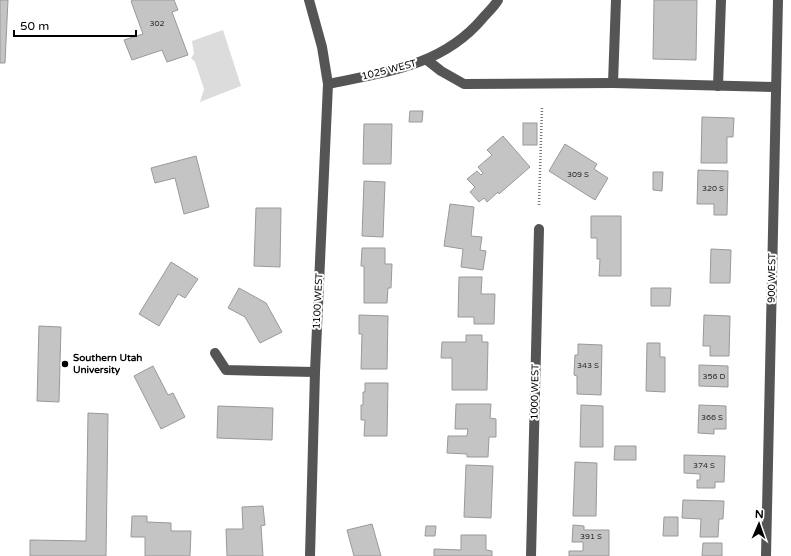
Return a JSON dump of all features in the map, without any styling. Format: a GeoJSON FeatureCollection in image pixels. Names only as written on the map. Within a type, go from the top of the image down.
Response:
{"type":"FeatureCollection","features":[{"type":"Feature","properties":{"kind":"street","name":"1100 WEST"},"geometry":{"type":"LineString","coordinates":[[309,0],[322,47],[328,84],[315,372],[310,556]]}},
{"type":"Feature","properties":{"kind":"street","name":"1025 WEST"},"geometry":{"type":"LineString","coordinates":[[328,84],[396,70],[427,60],[449,49],[471,32],[498,0]]}},
{"type":"Feature","properties":{"kind":"street"},"geometry":{"type":"LineString","coordinates":[[613,83],[616,0]]}},
{"type":"Feature","properties":{"kind":"street"},"geometry":{"type":"LineString","coordinates":[[718,86],[720,0]]}},
{"type":"Feature","properties":{"kind":"street","name":"900 WEST"},"geometry":{"type":"LineString","coordinates":[[766,556],[778,0]]}},
{"type":"Feature","properties":{"kind":"street"},"geometry":{"type":"LineString","coordinates":[[427,60],[441,71],[464,84],[613,83],[776,87]]}},
{"type":"Feature","properties":{"kind":"street","name":"1000 WEST"},"geometry":{"type":"LineString","coordinates":[[531,556],[539,229]]}},
{"type":"Feature","properties":{"kind":"street"},"geometry":{"type":"LineString","coordinates":[[215,354],[226,370],[315,372]]}},
{"type":"Feature","properties":{"kind":"path"},"geometry":{"type":"LineString","coordinates":[[539,205],[542,107]]}},
{"type":"Feature","properties":{"kind":"shaded area"},"geometry":{"type":"Polygon","coordinates":[[[223,30],[241,86],[200,102],[204,89],[195,62],[191,58],[194,54],[192,41],[223,30]]]}},
{"type":"Feature","properties":{"kind":"building"},"geometry":{"type":"Polygon","coordinates":[[[0,0],[8,0],[5,63],[0,63],[0,0]]]}},
{"type":"Feature","properties":{"kind":"building"},"geometry":{"type":"Polygon","coordinates":[[[174,0],[178,10],[172,12],[188,55],[167,62],[162,50],[132,60],[124,40],[143,34],[131,1],[174,0]]]}},
{"type":"Feature","properties":{"kind":"building"},"geometry":{"type":"Polygon","coordinates":[[[654,0],[697,0],[696,60],[653,59],[654,0]]]}},
{"type":"Feature","properties":{"kind":"building"},"geometry":{"type":"Polygon","coordinates":[[[410,111],[423,111],[422,122],[409,122],[410,111]]]}},
{"type":"Feature","properties":{"kind":"building"},"geometry":{"type":"Polygon","coordinates":[[[702,117],[734,118],[733,137],[727,137],[727,163],[701,163],[702,117]]]}},
{"type":"Feature","properties":{"kind":"building"},"geometry":{"type":"Polygon","coordinates":[[[523,123],[537,123],[537,145],[523,145],[523,123]]]}},
{"type":"Feature","properties":{"kind":"building"},"geometry":{"type":"Polygon","coordinates":[[[364,124],[392,124],[391,164],[363,164],[364,124]]]}},
{"type":"Feature","properties":{"kind":"building"},"geometry":{"type":"Polygon","coordinates":[[[503,136],[530,167],[499,194],[498,192],[487,202],[484,198],[479,202],[470,192],[475,187],[467,179],[477,171],[481,175],[483,173],[478,167],[492,155],[487,150],[503,136]]]}},
{"type":"Feature","properties":{"kind":"building"},"geometry":{"type":"Polygon","coordinates":[[[565,144],[597,164],[594,169],[608,178],[595,200],[549,171],[565,144]]]}},
{"type":"Feature","properties":{"kind":"building"},"geometry":{"type":"Polygon","coordinates":[[[196,156],[209,207],[184,214],[175,178],[155,183],[151,168],[196,156]]]}},
{"type":"Feature","properties":{"kind":"building"},"geometry":{"type":"Polygon","coordinates":[[[698,170],[728,171],[727,215],[714,215],[714,204],[697,204],[698,170]]]}},
{"type":"Feature","properties":{"kind":"building"},"geometry":{"type":"Polygon","coordinates":[[[653,172],[663,172],[662,191],[653,190],[653,172]]]}},
{"type":"Feature","properties":{"kind":"building"},"geometry":{"type":"Polygon","coordinates":[[[364,181],[385,182],[383,237],[362,236],[364,181]]]}},
{"type":"Feature","properties":{"kind":"building"},"geometry":{"type":"Polygon","coordinates":[[[450,204],[474,207],[471,236],[482,237],[480,250],[486,251],[483,270],[461,267],[463,249],[444,246],[450,204]]]}},
{"type":"Feature","properties":{"kind":"building"},"geometry":{"type":"Polygon","coordinates":[[[256,208],[281,208],[280,267],[254,266],[256,208]]]}},
{"type":"Feature","properties":{"kind":"building"},"geometry":{"type":"Polygon","coordinates":[[[591,216],[621,216],[621,276],[599,276],[600,259],[597,259],[597,238],[591,238],[591,216]]]}},
{"type":"Feature","properties":{"kind":"building"},"geometry":{"type":"Polygon","coordinates":[[[362,248],[385,248],[385,264],[392,264],[391,288],[388,288],[387,303],[364,303],[364,266],[361,266],[362,248]]]}},
{"type":"Feature","properties":{"kind":"building"},"geometry":{"type":"Polygon","coordinates":[[[711,249],[731,250],[730,283],[710,283],[711,249]]]}},
{"type":"Feature","properties":{"kind":"building"},"geometry":{"type":"Polygon","coordinates":[[[171,262],[198,279],[185,298],[178,294],[159,326],[139,314],[171,262]]]}},
{"type":"Feature","properties":{"kind":"building"},"geometry":{"type":"Polygon","coordinates":[[[459,277],[482,277],[481,294],[495,294],[494,324],[474,324],[474,317],[458,317],[459,277]]]}},
{"type":"Feature","properties":{"kind":"building"},"geometry":{"type":"Polygon","coordinates":[[[239,288],[266,303],[282,332],[260,343],[245,317],[228,308],[239,288]]]}},
{"type":"Feature","properties":{"kind":"building"},"geometry":{"type":"Polygon","coordinates":[[[651,288],[671,288],[670,306],[651,306],[651,288]]]}},
{"type":"Feature","properties":{"kind":"building"},"geometry":{"type":"Polygon","coordinates":[[[359,315],[388,316],[387,369],[361,369],[362,334],[359,334],[359,315]]]}},
{"type":"Feature","properties":{"kind":"building"},"geometry":{"type":"Polygon","coordinates":[[[704,315],[730,316],[729,356],[710,356],[710,346],[703,346],[704,315]]]}},
{"type":"Feature","properties":{"kind":"building"},"geometry":{"type":"Polygon","coordinates":[[[39,326],[61,327],[59,402],[37,401],[39,326]]]}},
{"type":"Feature","properties":{"kind":"building"},"geometry":{"type":"Polygon","coordinates":[[[466,335],[482,335],[482,342],[488,342],[487,390],[452,390],[452,358],[441,358],[442,342],[466,342],[466,335]]]}},
{"type":"Feature","properties":{"kind":"building"},"geometry":{"type":"Polygon","coordinates":[[[647,343],[660,343],[660,357],[665,357],[665,392],[646,391],[647,343]]]}},
{"type":"Feature","properties":{"kind":"building"},"geometry":{"type":"Polygon","coordinates":[[[578,344],[602,345],[601,395],[577,394],[577,376],[574,375],[575,355],[578,355],[578,344]]]}},
{"type":"Feature","properties":{"kind":"building"},"geometry":{"type":"Polygon","coordinates":[[[699,365],[728,366],[728,387],[699,386],[699,365]]]}},
{"type":"Feature","properties":{"kind":"building"},"geometry":{"type":"Polygon","coordinates":[[[153,366],[168,395],[173,393],[185,417],[161,429],[134,376],[153,366]]]}},
{"type":"Feature","properties":{"kind":"building"},"geometry":{"type":"Polygon","coordinates":[[[365,383],[388,383],[387,436],[364,436],[365,420],[361,420],[361,405],[363,405],[365,383]]]}},
{"type":"Feature","properties":{"kind":"building"},"geometry":{"type":"Polygon","coordinates":[[[456,404],[491,404],[490,418],[496,419],[496,437],[489,437],[488,457],[467,457],[467,454],[447,453],[448,436],[467,436],[468,429],[455,429],[456,404]]]}},
{"type":"Feature","properties":{"kind":"building"},"geometry":{"type":"Polygon","coordinates":[[[581,405],[603,406],[603,447],[580,447],[581,405]]]}},
{"type":"Feature","properties":{"kind":"building"},"geometry":{"type":"Polygon","coordinates":[[[699,405],[726,406],[726,429],[714,429],[714,434],[698,433],[699,405]]]}},
{"type":"Feature","properties":{"kind":"building"},"geometry":{"type":"Polygon","coordinates":[[[218,406],[273,408],[272,440],[217,438],[218,406]]]}},
{"type":"Feature","properties":{"kind":"building"},"geometry":{"type":"Polygon","coordinates":[[[88,413],[108,414],[106,556],[30,556],[30,540],[86,541],[88,413]]]}},
{"type":"Feature","properties":{"kind":"building"},"geometry":{"type":"Polygon","coordinates":[[[615,446],[636,446],[636,460],[614,460],[615,446]]]}},
{"type":"Feature","properties":{"kind":"building"},"geometry":{"type":"Polygon","coordinates":[[[684,455],[725,456],[724,482],[715,482],[715,488],[697,488],[697,480],[700,480],[700,474],[684,473],[684,455]]]}},
{"type":"Feature","properties":{"kind":"building"},"geometry":{"type":"Polygon","coordinates":[[[575,462],[597,463],[596,516],[573,516],[575,462]]]}},
{"type":"Feature","properties":{"kind":"building"},"geometry":{"type":"Polygon","coordinates":[[[466,465],[493,466],[491,518],[464,517],[466,465]]]}},
{"type":"Feature","properties":{"kind":"building"},"geometry":{"type":"Polygon","coordinates":[[[683,500],[724,501],[723,519],[719,519],[718,537],[700,537],[701,519],[682,518],[683,500]]]}},
{"type":"Feature","properties":{"kind":"building"},"geometry":{"type":"Polygon","coordinates":[[[263,506],[265,525],[261,526],[263,556],[227,556],[226,529],[243,529],[242,507],[263,506]]]}},
{"type":"Feature","properties":{"kind":"building"},"geometry":{"type":"Polygon","coordinates":[[[132,516],[147,516],[147,522],[171,523],[171,531],[191,531],[190,556],[145,556],[145,537],[131,537],[132,516]]]}},
{"type":"Feature","properties":{"kind":"building"},"geometry":{"type":"Polygon","coordinates":[[[664,517],[678,517],[678,536],[663,536],[664,517]]]}},
{"type":"Feature","properties":{"kind":"building"},"geometry":{"type":"Polygon","coordinates":[[[372,524],[381,556],[354,556],[347,530],[372,524]]]}},
{"type":"Feature","properties":{"kind":"building"},"geometry":{"type":"Polygon","coordinates":[[[573,525],[584,526],[584,530],[609,530],[609,556],[569,556],[569,551],[583,551],[583,542],[572,542],[573,525]]]}},
{"type":"Feature","properties":{"kind":"building"},"geometry":{"type":"Polygon","coordinates":[[[426,526],[436,526],[435,536],[425,536],[426,526]]]}},
{"type":"Feature","properties":{"kind":"building"},"geometry":{"type":"Polygon","coordinates":[[[461,535],[486,535],[486,550],[492,551],[492,556],[434,556],[434,549],[461,550],[461,535]]]}},
{"type":"Feature","properties":{"kind":"building"},"geometry":{"type":"Polygon","coordinates":[[[703,543],[722,543],[722,556],[702,556],[703,543]]]}},
{"type":"Feature","properties":{"kind":"place","name":"Southern Utah University"},"geometry":{"type":"Point","coordinates":[65,364]}}]}
